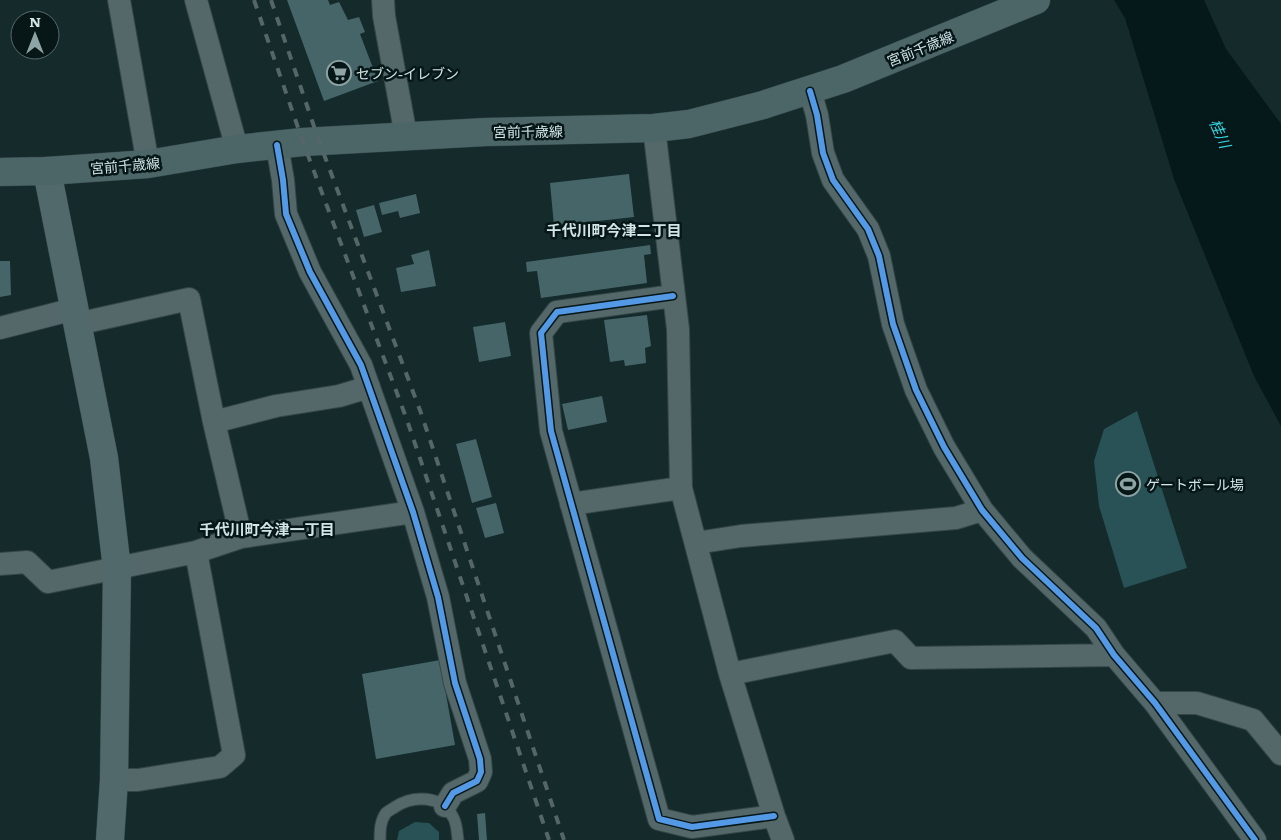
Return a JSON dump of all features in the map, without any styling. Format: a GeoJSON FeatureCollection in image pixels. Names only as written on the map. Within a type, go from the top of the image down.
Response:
{"type":"FeatureCollection","features":[{"type":"Feature","properties":{"kind":"main road","name":"宮前千歳線"},"geometry":{"type":"LineString","coordinates":[[0,172],[48,171],[148,164],[237,149],[302,142],[486,132],[654,128],[689,124],[810,91],[1036,0]]}},
{"type":"Feature","properties":{"kind":"street"},"geometry":{"type":"LineString","coordinates":[[119,0],[148,164]]}},
{"type":"Feature","properties":{"kind":"street"},"geometry":{"type":"LineString","coordinates":[[196,0],[237,149]]}},
{"type":"Feature","properties":{"kind":"street"},"geometry":{"type":"LineString","coordinates":[[383,0],[384,16],[406,136]]}},
{"type":"Feature","properties":{"kind":"street"},"geometry":{"type":"LineString","coordinates":[[810,91],[817,115],[823,154],[833,180],[868,229],[880,256],[893,324],[916,390],[944,447],[982,510],[1022,558],[1096,628],[1114,655],[1155,703],[1255,840]]}},
{"type":"Feature","properties":{"kind":"street"},"geometry":{"type":"LineString","coordinates":[[654,128],[678,329],[681,488],[730,674],[783,840]]}},
{"type":"Feature","properties":{"kind":"street"},"geometry":{"type":"LineString","coordinates":[[277,145],[286,214],[310,272],[361,365],[413,512],[438,596],[455,684],[480,759],[481,772],[477,781],[453,793],[445,806]]}},
{"type":"Feature","properties":{"kind":"street"},"geometry":{"type":"LineString","coordinates":[[48,171],[104,458],[117,569],[114,780],[110,840]]}},
{"type":"Feature","properties":{"kind":"street"},"geometry":{"type":"LineString","coordinates":[[673,296],[557,312],[541,333],[551,431],[659,819],[692,828],[774,816]]}},
{"type":"Feature","properties":{"kind":"street"},"geometry":{"type":"LineString","coordinates":[[0,328],[189,299],[214,422],[241,537]]}},
{"type":"Feature","properties":{"kind":"street"},"geometry":{"type":"LineString","coordinates":[[214,422],[276,406],[339,396],[369,388]]}},
{"type":"Feature","properties":{"kind":"street"},"geometry":{"type":"LineString","coordinates":[[572,504],[681,488]]}},
{"type":"Feature","properties":{"kind":"street"},"geometry":{"type":"LineString","coordinates":[[696,543],[741,536],[956,518],[982,510]]}},
{"type":"Feature","properties":{"kind":"street"},"geometry":{"type":"LineString","coordinates":[[0,564],[27,562],[48,582],[196,552],[241,537],[413,512]]}},
{"type":"Feature","properties":{"kind":"street"},"geometry":{"type":"LineString","coordinates":[[114,780],[138,780],[220,767],[234,755],[196,552]]}},
{"type":"Feature","properties":{"kind":"street"},"geometry":{"type":"LineString","coordinates":[[730,674],[895,641],[911,658],[1114,655]]}},
{"type":"Feature","properties":{"kind":"street"},"geometry":{"type":"LineString","coordinates":[[1155,703],[1197,703],[1253,720],[1281,754]]}},
{"type":"Feature","properties":{"kind":"lane"},"geometry":{"type":"LineString","coordinates":[[380,840],[380,827],[386,812],[402,802],[416,798],[434,800],[445,806],[454,817],[458,840]]}},
{"type":"Feature","properties":{"kind":"shaded area","name":"ゲートボール場"},"geometry":{"type":"Polygon","coordinates":[[[1137,411],[1187,568],[1124,588],[1099,506],[1094,461],[1104,429],[1137,411]]]}},
{"type":"Feature","properties":{"kind":"shaded area"},"geometry":{"type":"Polygon","coordinates":[[[415,822],[429,823],[439,832],[439,840],[397,840],[399,831],[415,822]]]}},
{"type":"Feature","properties":{"kind":"water","name":"桂川"},"geometry":{"type":"Polygon","coordinates":[[[1114,0],[1204,0],[1226,49],[1281,124],[1281,426],[1254,376],[1174,179],[1125,18],[1114,0]]]}},
{"type":"Feature","properties":{"kind":"building"},"geometry":{"type":"Polygon","coordinates":[[[287,0],[328,0],[330,5],[339,2],[348,20],[359,17],[365,32],[360,34],[378,81],[324,101],[287,0]]]}},
{"type":"Feature","properties":{"kind":"building"},"geometry":{"type":"Polygon","coordinates":[[[629,174],[634,217],[554,226],[550,183],[629,174]]]}},
{"type":"Feature","properties":{"kind":"building"},"geometry":{"type":"Polygon","coordinates":[[[416,194],[420,213],[400,218],[398,211],[382,215],[379,203],[416,194]]]}},
{"type":"Feature","properties":{"kind":"building"},"geometry":{"type":"Polygon","coordinates":[[[374,205],[382,232],[364,237],[356,210],[374,205]]]}},
{"type":"Feature","properties":{"kind":"building"},"geometry":{"type":"Polygon","coordinates":[[[650,245],[651,254],[644,255],[647,283],[541,298],[537,271],[527,272],[526,262],[650,245]]]}},
{"type":"Feature","properties":{"kind":"building"},"geometry":{"type":"Polygon","coordinates":[[[429,250],[436,286],[401,292],[396,268],[414,264],[411,255],[429,250]]]}},
{"type":"Feature","properties":{"kind":"building"},"geometry":{"type":"Polygon","coordinates":[[[0,261],[10,261],[11,295],[0,297],[0,261]]]}},
{"type":"Feature","properties":{"kind":"building"},"geometry":{"type":"Polygon","coordinates":[[[647,315],[651,346],[645,348],[646,363],[625,366],[624,360],[610,362],[604,320],[647,315]]]}},
{"type":"Feature","properties":{"kind":"building"},"geometry":{"type":"Polygon","coordinates":[[[505,322],[511,356],[479,362],[473,327],[505,322]]]}},
{"type":"Feature","properties":{"kind":"building"},"geometry":{"type":"Polygon","coordinates":[[[602,396],[607,422],[568,430],[562,404],[602,396]]]}},
{"type":"Feature","properties":{"kind":"building"},"geometry":{"type":"Polygon","coordinates":[[[476,439],[492,497],[472,503],[456,444],[476,439]]]}},
{"type":"Feature","properties":{"kind":"building"},"geometry":{"type":"Polygon","coordinates":[[[496,503],[504,533],[485,538],[476,508],[496,503]]]}},
{"type":"Feature","properties":{"kind":"building"},"geometry":{"type":"Polygon","coordinates":[[[440,660],[455,745],[376,759],[362,674],[440,660]]]}},
{"type":"Feature","properties":{"kind":"building"},"geometry":{"type":"Polygon","coordinates":[[[485,813],[487,840],[479,840],[477,814],[485,813]]]}},
{"type":"Feature","properties":{"kind":"railway"},"geometry":{"type":"LineString","coordinates":[[254,0],[303,142],[407,420],[549,840]]}},
{"type":"Feature","properties":{"kind":"railway"},"geometry":{"type":"LineString","coordinates":[[271,0],[319,141],[421,413],[564,840]]}},
{"type":"Feature","properties":{"kind":"cycle path"},"geometry":{"type":"LineString","coordinates":[[810,91],[817,115],[823,153],[833,180],[868,229],[879,256],[893,324],[916,390],[944,447],[982,510],[1022,558],[1096,628],[1114,655],[1155,703],[1255,840]]}},
{"type":"Feature","properties":{"kind":"cycle path"},"geometry":{"type":"LineString","coordinates":[[277,145],[286,214],[310,272],[361,365],[413,512],[438,597],[455,683],[480,759],[481,772],[477,781],[453,793],[445,806]]}},
{"type":"Feature","properties":{"kind":"cycle path"},"geometry":{"type":"LineString","coordinates":[[673,296],[557,312],[541,333],[551,431],[659,819],[692,827],[774,816]]}},
{"type":"Feature","properties":{"kind":"place","name":"セブン-イレブン"},"geometry":{"type":"Point","coordinates":[339,73]}},
{"type":"Feature","properties":{"kind":"place","name":"ゲートボール場"},"geometry":{"type":"Point","coordinates":[1128,484]}},
{"type":"Feature","properties":{"kind":"district","name":"千代川町今津二丁目"},"geometry":{"type":"Point","coordinates":[614,229]}},
{"type":"Feature","properties":{"kind":"district","name":"千代川町今津一丁目"},"geometry":{"type":"Point","coordinates":[267,528]}}]}
